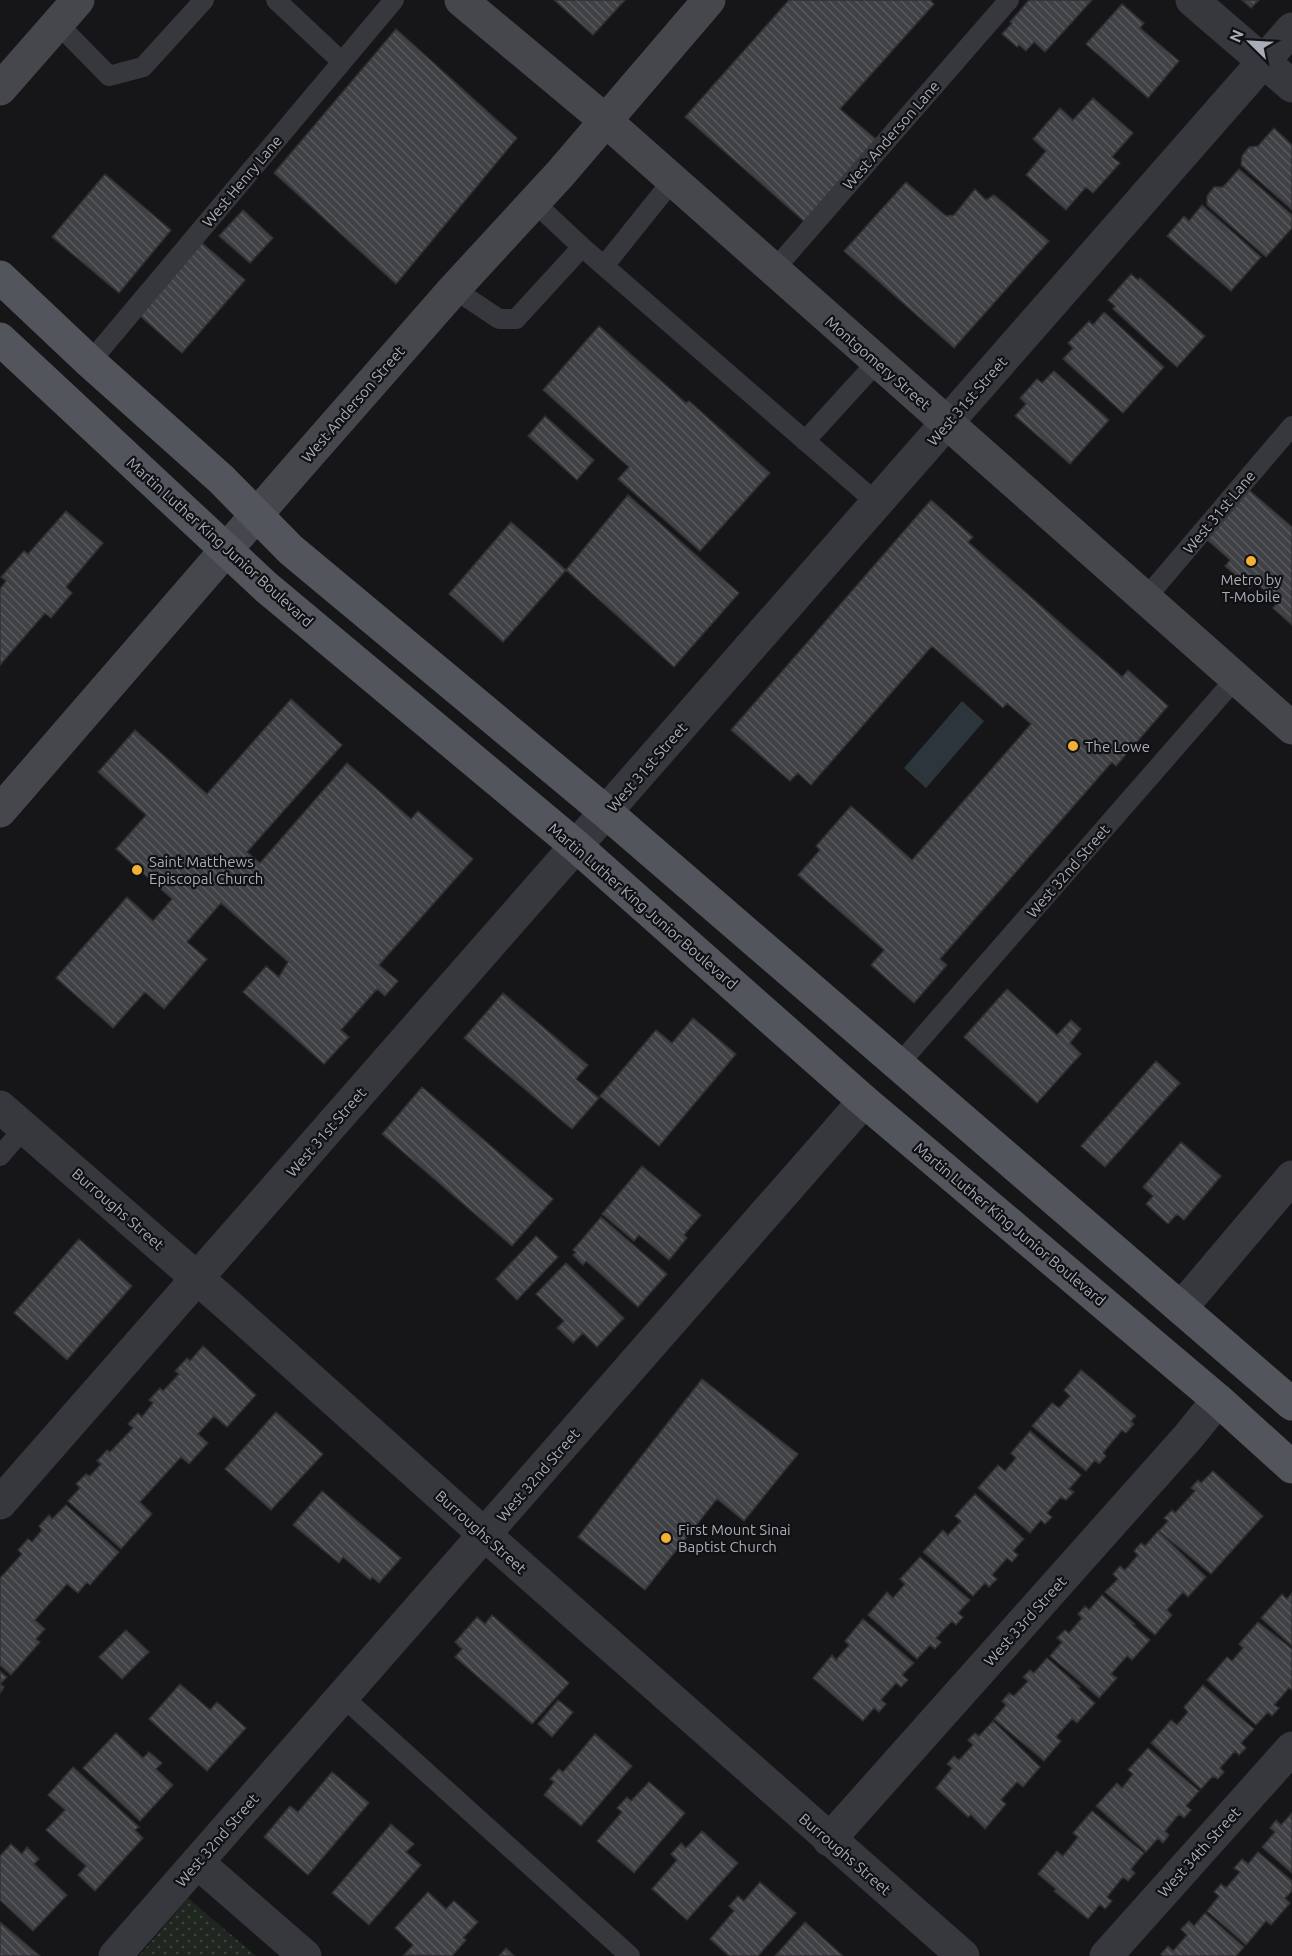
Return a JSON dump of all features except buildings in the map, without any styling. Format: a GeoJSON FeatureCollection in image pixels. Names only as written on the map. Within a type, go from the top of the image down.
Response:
{"type":"FeatureCollection","features":[{"type":"Feature","properties":{"kind":"main road","name":"Montgomery Street"},"geometry":{"type":"LineString","coordinates":[[461,0],[606,121],[1292,728]]}},
{"type":"Feature","properties":{"kind":"main road","name":"West Anderson Street"},"geometry":{"type":"LineString","coordinates":[[0,811],[454,289],[606,121],[710,0]]}},
{"type":"Feature","properties":{"kind":"main road"},"geometry":{"type":"LineString","coordinates":[[0,89],[67,12]]}},
{"type":"Feature","properties":{"kind":"main road"},"geometry":{"type":"LineString","coordinates":[[0,277],[90,362],[221,479],[291,550],[606,813],[1292,1404]]}},
{"type":"Feature","properties":{"kind":"main road","name":"Martin Luther King Junior Boulevard"},"geometry":{"type":"LineString","coordinates":[[0,339],[266,587],[576,846],[864,1101],[1218,1400],[1292,1467]]}},
{"type":"Feature","properties":{"kind":"street"},"geometry":{"type":"LineString","coordinates":[[1192,0],[1292,86]]}},
{"type":"Feature","properties":{"kind":"street","name":"West 31st Street"},"geometry":{"type":"LineString","coordinates":[[0,1503],[1292,28]]}},
{"type":"Feature","properties":{"kind":"street","name":"West 32nd Street"},"geometry":{"type":"LineString","coordinates":[[115,1956],[864,1101]]}},
{"type":"Feature","properties":{"kind":"street","name":"Burroughs Street"},"geometry":{"type":"LineString","coordinates":[[12,1118],[197,1279],[829,1840],[949,1952]]}},
{"type":"Feature","properties":{"kind":"street"},"geometry":{"type":"LineString","coordinates":[[1181,1308],[1292,1177]]}},
{"type":"Feature","properties":{"kind":"street","name":"West 33rd Street"},"geometry":{"type":"LineString","coordinates":[[829,1840],[1188,1437],[1218,1400]]}},
{"type":"Feature","properties":{"kind":"street","name":"West 34th Street"},"geometry":{"type":"LineString","coordinates":[[1106,1956],[1292,1748]]}},
{"type":"Feature","properties":{"kind":"street"},"geometry":{"type":"LineString","coordinates":[[197,1862],[305,1956]]}},
{"type":"Feature","properties":{"kind":"lane"},"geometry":{"type":"LineString","coordinates":[[67,12],[109,76],[143,67],[204,0]]}},
{"type":"Feature","properties":{"kind":"lane"},"geometry":{"type":"LineString","coordinates":[[276,0],[342,62]]}},
{"type":"Feature","properties":{"kind":"lane","name":"West Henry Lane"},"geometry":{"type":"LineString","coordinates":[[90,362],[394,0]]}},
{"type":"Feature","properties":{"kind":"lane","name":"West Anderson Lane"},"geometry":{"type":"LineString","coordinates":[[773,271],[1009,0]]}},
{"type":"Feature","properties":{"kind":"lane"},"geometry":{"type":"LineString","coordinates":[[604,266],[672,181]]}},
{"type":"Feature","properties":{"kind":"lane"},"geometry":{"type":"LineString","coordinates":[[534,202],[582,247],[877,503]]}},
{"type":"Feature","properties":{"kind":"lane"},"geometry":{"type":"LineString","coordinates":[[454,289],[499,319],[516,319],[582,247]]}},
{"type":"Feature","properties":{"kind":"lane"},"geometry":{"type":"LineString","coordinates":[[805,441],[877,362]]}},
{"type":"Feature","properties":{"kind":"lane","name":"West 31st Lane"},"geometry":{"type":"LineString","coordinates":[[1146,599],[1292,426]]}},
{"type":"Feature","properties":{"kind":"lane","name":"West 32nd Street"},"geometry":{"type":"LineString","coordinates":[[899,1064],[1236,678]]}},
{"type":"Feature","properties":{"kind":"lane"},"geometry":{"type":"LineString","coordinates":[[0,1156],[12,1118]]}},
{"type":"Feature","properties":{"kind":"lane"},"geometry":{"type":"LineString","coordinates":[[343,1697],[630,1956]]}},
{"type":"Feature","properties":{"kind":"shaded area"},"geometry":{"type":"Polygon","coordinates":[[[962,701],[984,721],[926,788],[904,768],[962,701]]]}},
{"type":"Feature","properties":{"kind":"shaded area"},"geometry":{"type":"Polygon","coordinates":[[[188,1898],[256,1956],[139,1956],[188,1898]]]}},
{"type":"Feature","properties":{"kind":"place","name":"Metro by T-Mobile"},"geometry":{"type":"Point","coordinates":[1251,561]}},
{"type":"Feature","properties":{"kind":"place","name":"The Lowe"},"geometry":{"type":"Point","coordinates":[1073,746]}},
{"type":"Feature","properties":{"kind":"place","name":"Saint Matthews Episcopal Church"},"geometry":{"type":"Point","coordinates":[137,870]}},
{"type":"Feature","properties":{"kind":"place","name":"First Mount Sinai Baptist Church"},"geometry":{"type":"Point","coordinates":[666,1538]}}]}
